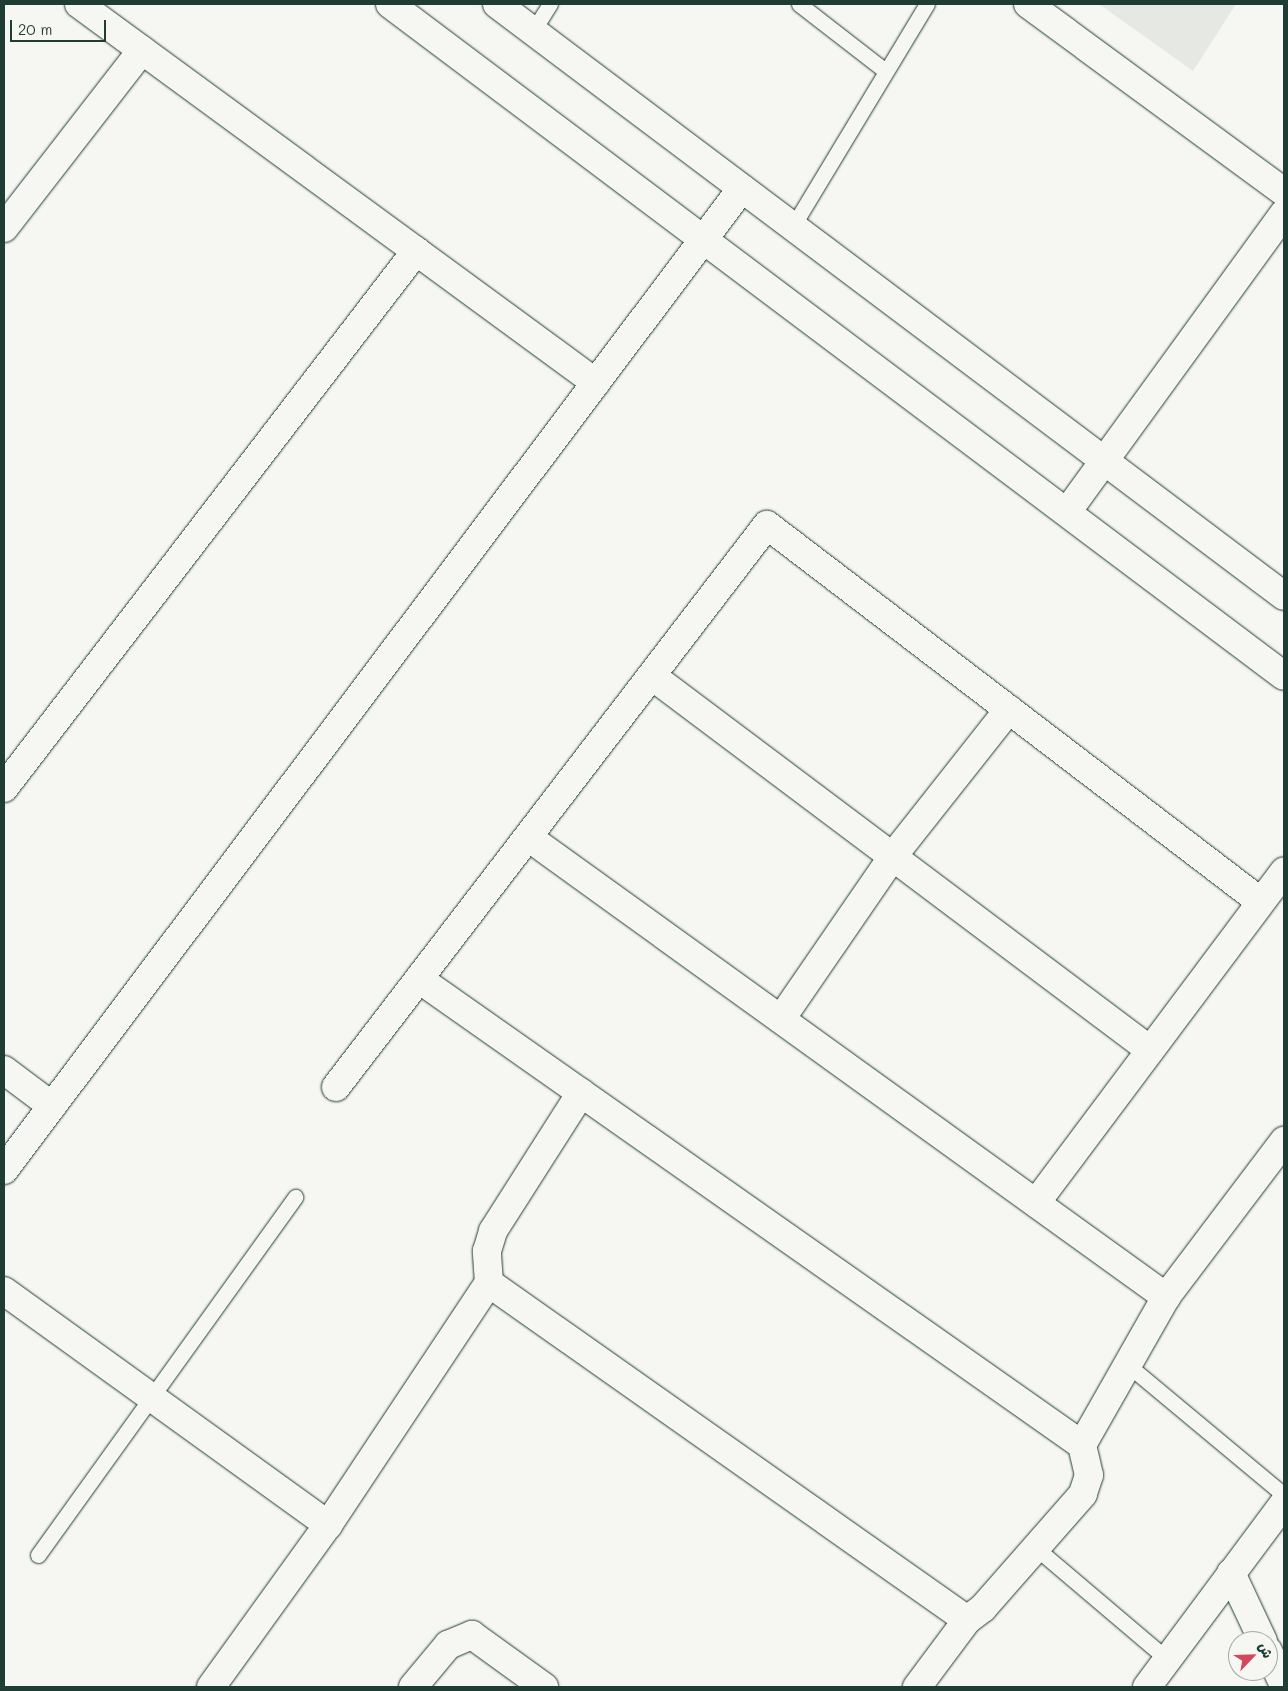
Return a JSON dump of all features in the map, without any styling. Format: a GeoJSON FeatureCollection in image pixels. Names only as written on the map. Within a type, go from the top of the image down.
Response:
{"type":"FeatureCollection","features":[{"type":"Feature","properties":{"kind":"street"},"geometry":{"type":"LineString","coordinates":[[79,4],[596,383]]}},
{"type":"Feature","properties":{"kind":"street"},"geometry":{"type":"LineString","coordinates":[[390,4],[1284,676]]}},
{"type":"Feature","properties":{"kind":"street"},"geometry":{"type":"LineString","coordinates":[[497,4],[1284,596]]}},
{"type":"Feature","properties":{"kind":"street"},"geometry":{"type":"LineString","coordinates":[[1028,4],[1284,192]]}},
{"type":"Feature","properties":{"kind":"street"},"geometry":{"type":"LineString","coordinates":[[4,228],[142,50]]}},
{"type":"Feature","properties":{"kind":"street"},"geometry":{"type":"LineString","coordinates":[[4,1170],[742,188]]}},
{"type":"Feature","properties":{"kind":"street"},"geometry":{"type":"LineString","coordinates":[[1067,512],[1284,214]]}},
{"type":"Feature","properties":{"kind":"street"},"geometry":{"type":"LineString","coordinates":[[4,788],[416,251]]}},
{"type":"Feature","properties":{"kind":"street"},"geometry":{"type":"LineString","coordinates":[[336,1087],[767,525],[1261,902]]}},
{"type":"Feature","properties":{"kind":"street"},"geometry":{"type":"LineString","coordinates":[[652,676],[1150,1050]]}},
{"type":"Feature","properties":{"kind":"street"},"geometry":{"type":"LineString","coordinates":[[781,1019],[893,856],[1009,709]]}},
{"type":"Feature","properties":{"kind":"street"},"geometry":{"type":"LineString","coordinates":[[528,837],[1166,1297]]}},
{"type":"Feature","properties":{"kind":"street"},"geometry":{"type":"LineString","coordinates":[[1036,1203],[1284,872]]}},
{"type":"Feature","properties":{"kind":"street"},"geometry":{"type":"LineString","coordinates":[[419,979],[1082,1445],[1089,1475],[1083,1494],[983,1608],[966,1620],[917,1687]]}},
{"type":"Feature","properties":{"kind":"street"},"geometry":{"type":"LineString","coordinates":[[4,1070],[52,1106]]}},
{"type":"Feature","properties":{"kind":"street"},"geometry":{"type":"LineString","coordinates":[[210,1687],[328,1525],[489,1283],[486,1251],[493,1232],[581,1093]]}},
{"type":"Feature","properties":{"kind":"street"},"geometry":{"type":"LineString","coordinates":[[1082,1445],[1166,1297],[1284,1141]]}},
{"type":"Feature","properties":{"kind":"street"},"geometry":{"type":"LineString","coordinates":[[489,1283],[966,1620]]}},
{"type":"Feature","properties":{"kind":"street"},"geometry":{"type":"LineString","coordinates":[[4,1291],[328,1525]]}},
{"type":"Feature","properties":{"kind":"street"},"geometry":{"type":"LineString","coordinates":[[1147,1687],[1284,1502]]}},
{"type":"Feature","properties":{"kind":"street"},"geometry":{"type":"LineString","coordinates":[[1231,1573],[1258,1631]]}},
{"type":"Feature","properties":{"kind":"street"},"geometry":{"type":"LineString","coordinates":[[413,1687],[448,1645],[472,1635],[544,1687]]}},
{"type":"Feature","properties":{"kind":"street"},"geometry":{"type":"LineString","coordinates":[[1278,1672],[1284,1684]]}},
{"type":"Feature","properties":{"kind":"lane"},"geometry":{"type":"LineString","coordinates":[[533,31],[550,4]]}},
{"type":"Feature","properties":{"kind":"lane"},"geometry":{"type":"LineString","coordinates":[[799,4],[884,70]]}},
{"type":"Feature","properties":{"kind":"lane"},"geometry":{"type":"LineString","coordinates":[[793,226],[884,70],[927,4]]}},
{"type":"Feature","properties":{"kind":"lane"},"geometry":{"type":"LineString","coordinates":[[38,1556],[153,1399],[295,1197]]}},
{"type":"Feature","properties":{"kind":"lane"},"geometry":{"type":"LineString","coordinates":[[1128,1364],[1284,1495]]}},
{"type":"Feature","properties":{"kind":"lane"},"geometry":{"type":"LineString","coordinates":[[1036,1548],[1167,1659]]}},
{"type":"Feature","properties":{"kind":"shaded area"},"geometry":{"type":"Polygon","coordinates":[[[1099,4],[1236,4],[1193,71],[1099,4]]]}}]}
